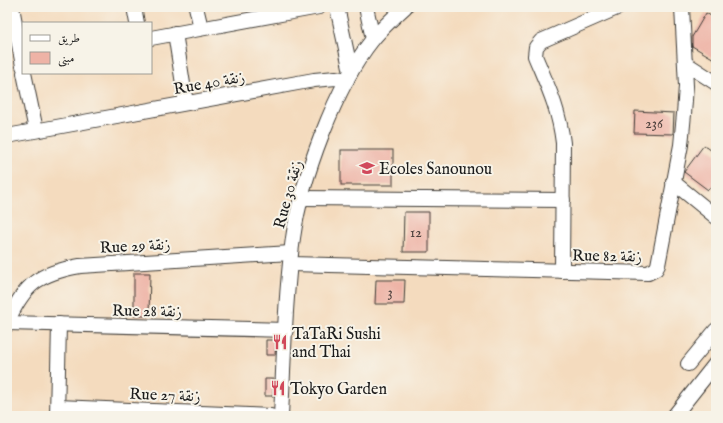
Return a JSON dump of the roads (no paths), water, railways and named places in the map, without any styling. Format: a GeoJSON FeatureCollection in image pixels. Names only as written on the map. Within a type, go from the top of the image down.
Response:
{"type":"FeatureCollection","features":[{"type":"Feature","properties":{"kind":"street"},"geometry":{"type":"LineString","coordinates":[[12,7],[22,61]]}},
{"type":"Feature","properties":{"kind":"street"},"geometry":{"type":"LineString","coordinates":[[134,7],[137,22]]}},
{"type":"Feature","properties":{"kind":"street"},"geometry":{"type":"LineString","coordinates":[[196,7],[201,28]]}},
{"type":"Feature","properties":{"kind":"street"},"geometry":{"type":"LineString","coordinates":[[152,38],[319,7]]}},
{"type":"Feature","properties":{"kind":"street"},"geometry":{"type":"LineString","coordinates":[[337,7],[349,76]]}},
{"type":"Feature","properties":{"kind":"street"},"geometry":{"type":"LineString","coordinates":[[366,7],[373,39]]}},
{"type":"Feature","properties":{"kind":"street","name":"Rue 30 زنقة"},"geometry":{"type":"LineString","coordinates":[[281,416],[291,259],[301,198],[326,125],[349,76],[373,39],[404,7]]}},
{"type":"Feature","properties":{"kind":"street"},"geometry":{"type":"LineString","coordinates":[[562,271],[563,143],[561,122],[557,107],[535,56],[536,47],[541,41],[619,7]]}},
{"type":"Feature","properties":{"kind":"street","name":"Rue 82 زنقة"},"geometry":{"type":"LineString","coordinates":[[291,259],[562,271],[648,273],[656,269],[681,145],[684,114],[685,64],[682,7]]}},
{"type":"Feature","properties":{"kind":"street"},"geometry":{"type":"LineString","coordinates":[[175,33],[186,103]]}},
{"type":"Feature","properties":{"kind":"street"},"geometry":{"type":"LineString","coordinates":[[685,64],[716,83]]}},
{"type":"Feature","properties":{"kind":"street"},"geometry":{"type":"LineString","coordinates":[[25,74],[36,130]]}},
{"type":"Feature","properties":{"kind":"street","name":"Rue 40 زنقة"},"geometry":{"type":"LineString","coordinates":[[7,136],[314,80],[349,76]]}},
{"type":"Feature","properties":{"kind":"street"},"geometry":{"type":"LineString","coordinates":[[673,182],[716,217]]}},
{"type":"Feature","properties":{"kind":"street"},"geometry":{"type":"LineString","coordinates":[[301,198],[563,200]]}},
{"type":"Feature","properties":{"kind":"street","name":"Rue 29 زنقة"},"geometry":{"type":"LineString","coordinates":[[7,323],[15,304],[25,290],[38,279],[57,270],[80,266],[291,259]]}},
{"type":"Feature","properties":{"kind":"street","name":"Rue 28 زنقة"},"geometry":{"type":"LineString","coordinates":[[7,323],[286,330]]}},
{"type":"Feature","properties":{"kind":"street"},"geometry":{"type":"LineString","coordinates":[[57,412],[59,324]]}},
{"type":"Feature","properties":{"kind":"street"},"geometry":{"type":"LineString","coordinates":[[688,364],[716,330]]}},
{"type":"Feature","properties":{"kind":"street"},"geometry":{"type":"LineString","coordinates":[[674,416],[716,362]]}},
{"type":"Feature","properties":{"kind":"street","name":"Rue 27 زنقة"},"geometry":{"type":"LineString","coordinates":[[57,412],[271,416]]}},
{"type":"Feature","properties":{"kind":"place","name":"Ecoles Sanounou"},"geometry":{"type":"Point","coordinates":[367,168]}},
{"type":"Feature","properties":{"kind":"place","name":"TaTaRi Sushi and Thai"},"geometry":{"type":"Point","coordinates":[280,342]}},
{"type":"Feature","properties":{"kind":"place","name":"Tokyo Garden"},"geometry":{"type":"Point","coordinates":[278,388]}}]}
